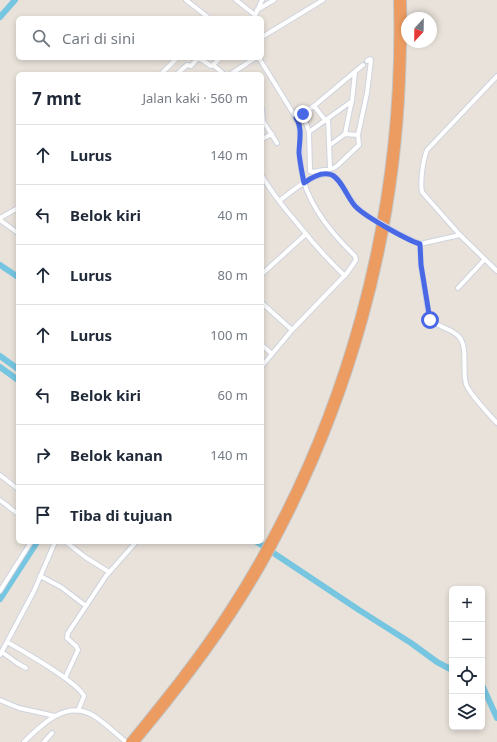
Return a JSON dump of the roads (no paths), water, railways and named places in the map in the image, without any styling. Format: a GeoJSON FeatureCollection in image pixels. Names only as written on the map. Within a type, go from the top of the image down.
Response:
{"type":"FeatureCollection","features":[{"type":"Feature","properties":{"kind":"highway"},"geometry":{"type":"LineString","coordinates":[[129,742],[175,687],[210,638],[268,550],[327,416],[340,380],[365,293],[384,206],[391,156],[395,104],[397,0]]}},
{"type":"Feature","properties":{"kind":"highway"},"geometry":{"type":"LineString","coordinates":[[136,742],[200,662],[237,607],[302,488],[339,401],[370,300],[389,208],[401,111],[403,0]]}},
{"type":"Feature","properties":{"kind":"street"},"geometry":{"type":"LineString","coordinates":[[186,0],[206,16]]}},
{"type":"Feature","properties":{"kind":"street"},"geometry":{"type":"LineString","coordinates":[[236,0],[254,16],[262,0]]}},
{"type":"Feature","properties":{"kind":"street"},"geometry":{"type":"LineString","coordinates":[[257,10],[274,0]]}},
{"type":"Feature","properties":{"kind":"street"},"geometry":{"type":"LineString","coordinates":[[264,36],[322,0]]}},
{"type":"Feature","properties":{"kind":"street"},"geometry":{"type":"LineString","coordinates":[[303,114],[309,132],[310,171],[313,172],[338,166],[358,146],[358,136],[367,93],[371,60],[370,59],[367,61]]}},
{"type":"Feature","properties":{"kind":"street"},"geometry":{"type":"LineString","coordinates":[[163,72],[175,60]]}},
{"type":"Feature","properties":{"kind":"street"},"geometry":{"type":"LineString","coordinates":[[179,72],[187,65],[191,66],[197,60]]}},
{"type":"Feature","properties":{"kind":"street"},"geometry":{"type":"LineString","coordinates":[[202,60],[211,66],[214,65],[222,72]]}},
{"type":"Feature","properties":{"kind":"street"},"geometry":{"type":"LineString","coordinates":[[214,65],[218,60]]}},
{"type":"Feature","properties":{"kind":"street"},"geometry":{"type":"LineString","coordinates":[[234,72],[252,60]]}},
{"type":"Feature","properties":{"kind":"street"},"geometry":{"type":"LineString","coordinates":[[259,60],[296,118],[300,129],[299,154],[301,170],[304,183],[317,210],[339,241],[356,258],[355,263],[345,276],[292,330],[264,364]]}},
{"type":"Feature","properties":{"kind":"street"},"geometry":{"type":"LineString","coordinates":[[296,118],[314,106],[363,65]]}},
{"type":"Feature","properties":{"kind":"street"},"geometry":{"type":"LineString","coordinates":[[330,145],[345,134],[352,101],[355,72]]}},
{"type":"Feature","properties":{"kind":"street"},"geometry":{"type":"LineString","coordinates":[[497,76],[427,150],[423,163],[422,192],[460,235],[481,262],[497,271]]}},
{"type":"Feature","properties":{"kind":"street"},"geometry":{"type":"LineString","coordinates":[[309,132],[352,101]]}},
{"type":"Feature","properties":{"kind":"street"},"geometry":{"type":"LineString","coordinates":[[314,106],[327,120],[330,145],[330,168]]}},
{"type":"Feature","properties":{"kind":"street"},"geometry":{"type":"LineString","coordinates":[[264,124],[277,143]]}},
{"type":"Feature","properties":{"kind":"street"},"geometry":{"type":"LineString","coordinates":[[264,138],[272,134]]}},
{"type":"Feature","properties":{"kind":"street"},"geometry":{"type":"LineString","coordinates":[[345,134],[358,136]]}},
{"type":"Feature","properties":{"kind":"street"},"geometry":{"type":"LineString","coordinates":[[279,201],[318,175],[332,175],[338,179],[356,207],[401,235],[420,244],[460,235]]}},
{"type":"Feature","properties":{"kind":"street"},"geometry":{"type":"LineString","coordinates":[[264,180],[306,234],[331,263],[345,276]]}},
{"type":"Feature","properties":{"kind":"street"},"geometry":{"type":"LineString","coordinates":[[16,209],[0,219],[16,231]]}},
{"type":"Feature","properties":{"kind":"street"},"geometry":{"type":"LineString","coordinates":[[264,272],[306,234]]}},
{"type":"Feature","properties":{"kind":"street"},"geometry":{"type":"LineString","coordinates":[[420,244],[421,265],[429,318],[460,338],[463,348],[464,370],[467,385],[497,423]]}},
{"type":"Feature","properties":{"kind":"street"},"geometry":{"type":"LineString","coordinates":[[458,288],[481,262]]}},
{"type":"Feature","properties":{"kind":"street"},"geometry":{"type":"LineString","coordinates":[[264,305],[292,330]]}},
{"type":"Feature","properties":{"kind":"street"},"geometry":{"type":"LineString","coordinates":[[264,347],[272,354]]}},
{"type":"Feature","properties":{"kind":"street"},"geometry":{"type":"LineString","coordinates":[[0,475],[16,487]]}},
{"type":"Feature","properties":{"kind":"street"},"geometry":{"type":"LineString","coordinates":[[0,500],[16,512]]}},
{"type":"Feature","properties":{"kind":"street"},"geometry":{"type":"LineString","coordinates":[[0,591],[30,544]]}},
{"type":"Feature","properties":{"kind":"street"},"geometry":{"type":"LineString","coordinates":[[26,668],[1,653],[40,576],[54,544]]}},
{"type":"Feature","properties":{"kind":"street"},"geometry":{"type":"LineString","coordinates":[[69,544],[109,572]]}},
{"type":"Feature","properties":{"kind":"street"},"geometry":{"type":"LineString","coordinates":[[65,678],[78,650],[76,646],[67,638],[67,636],[109,572],[134,544]]}},
{"type":"Feature","properties":{"kind":"street"},"geometry":{"type":"LineString","coordinates":[[40,576],[61,588],[86,606]]}},
{"type":"Feature","properties":{"kind":"street"},"geometry":{"type":"LineString","coordinates":[[7,642],[65,678],[84,695],[78,711]]}},
{"type":"Feature","properties":{"kind":"street"},"geometry":{"type":"LineString","coordinates":[[0,700],[19,708],[55,716]]}},
{"type":"Feature","properties":{"kind":"street"},"geometry":{"type":"LineString","coordinates":[[24,742],[55,716],[66,711],[78,711],[93,716],[126,742]]}},
{"type":"Feature","properties":{"kind":"street"},"geometry":{"type":"LineString","coordinates":[[44,742],[52,733]]}},
{"type":"Feature","properties":{"kind":"waterway"},"geometry":{"type":"LineString","coordinates":[[0,17],[15,0]]}},
{"type":"Feature","properties":{"kind":"waterway"},"geometry":{"type":"LineString","coordinates":[[0,265],[16,276]]}},
{"type":"Feature","properties":{"kind":"waterway"},"geometry":{"type":"LineString","coordinates":[[0,356],[16,368]]}},
{"type":"Feature","properties":{"kind":"waterway"},"geometry":{"type":"LineString","coordinates":[[0,367],[16,379]]}},
{"type":"Feature","properties":{"kind":"waterway"},"geometry":{"type":"LineString","coordinates":[[0,599],[36,544]]}},
{"type":"Feature","properties":{"kind":"waterway"},"geometry":{"type":"LineString","coordinates":[[260,544],[411,643],[437,662],[449,668]]}},
{"type":"Feature","properties":{"kind":"waterway"},"geometry":{"type":"LineString","coordinates":[[485,692],[497,718]]}}]}
